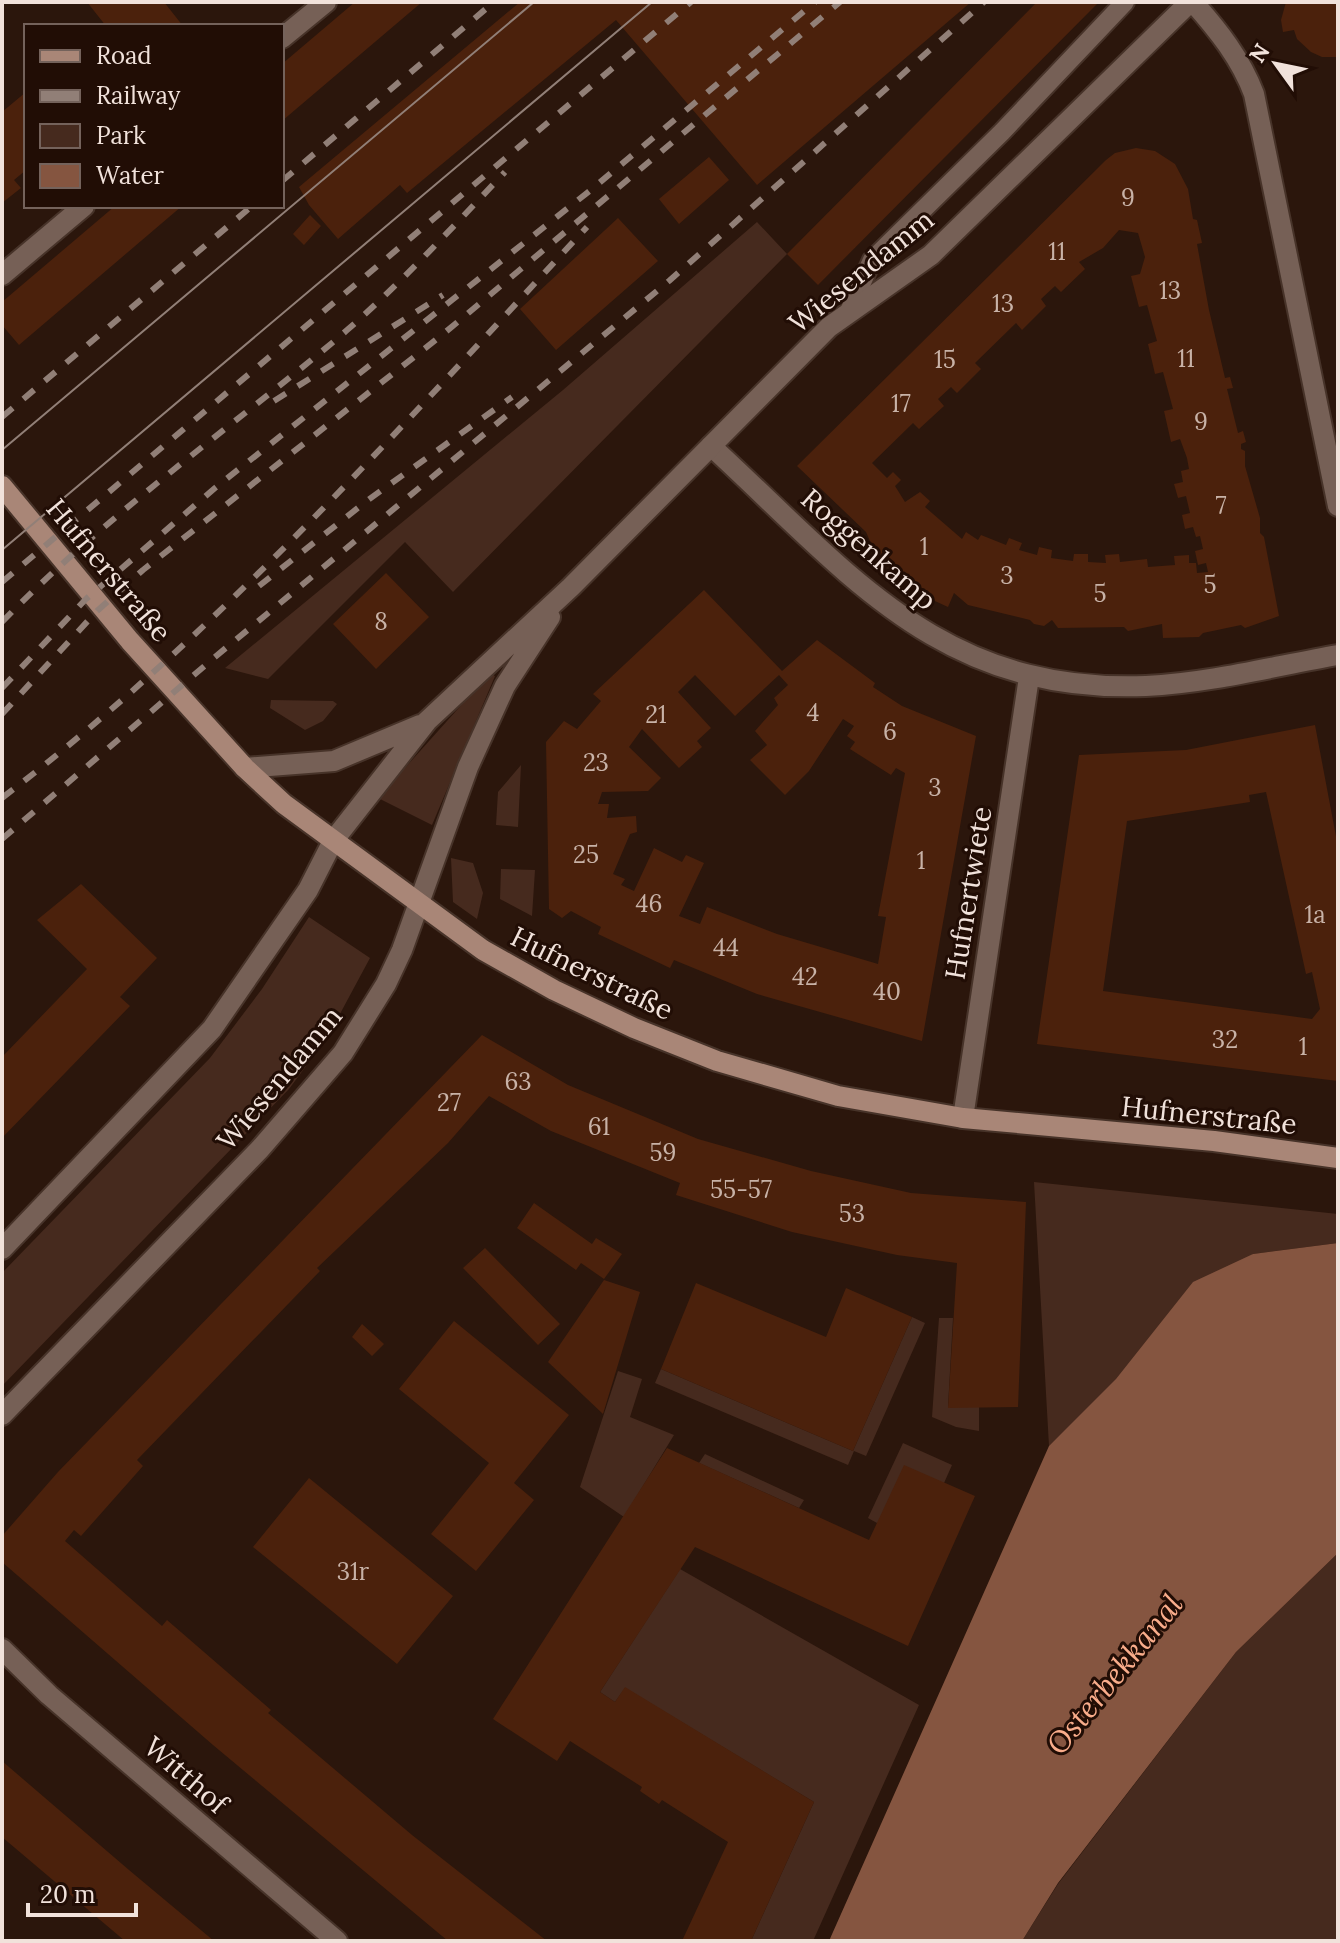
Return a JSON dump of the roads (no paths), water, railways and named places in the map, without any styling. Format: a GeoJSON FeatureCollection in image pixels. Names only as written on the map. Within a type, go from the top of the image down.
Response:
{"type":"FeatureCollection","features":[{"type":"Feature","properties":{"kind":"main road","name":"Hufnerstraße"},"geometry":{"type":"LineString","coordinates":[[2,486],[130,641],[245,768],[284,804],[483,950],[554,990],[634,1028],[717,1061],[838,1096],[963,1118],[1214,1141],[1338,1158]]}},
{"type":"Feature","properties":{"kind":"street"},"geometry":{"type":"LineString","coordinates":[[284,36],[326,2]]}},
{"type":"Feature","properties":{"kind":"street"},"geometry":{"type":"LineString","coordinates":[[1191,2],[1217,28],[1254,94],[1338,506]]}},
{"type":"Feature","properties":{"kind":"street","name":"Wiesendamm"},"geometry":{"type":"LineString","coordinates":[[2,1249],[212,1029],[308,890],[333,841],[427,721],[571,587],[850,309],[893,284],[931,255],[1191,2]]}},
{"type":"Feature","properties":{"kind":"street"},"geometry":{"type":"LineString","coordinates":[[2,275],[82,208]]}},
{"type":"Feature","properties":{"kind":"street","name":"Roggenkamp"},"geometry":{"type":"LineString","coordinates":[[711,446],[887,608],[926,634],[971,657],[1029,677],[1088,686],[1149,686],[1338,655]]}},
{"type":"Feature","properties":{"kind":"street","name":"Wiesendamm"},"geometry":{"type":"LineString","coordinates":[[2,1415],[260,1149],[325,1076],[386,984],[420,905],[468,767],[505,686],[571,587]]}},
{"type":"Feature","properties":{"kind":"street","name":"Hufnertwiete"},"geometry":{"type":"LineString","coordinates":[[963,1118],[1029,677]]}},
{"type":"Feature","properties":{"kind":"street"},"geometry":{"type":"LineString","coordinates":[[245,768],[334,761],[427,721]]}},
{"type":"Feature","properties":{"kind":"street","name":"Witthof"},"geometry":{"type":"LineString","coordinates":[[2,1649],[49,1695],[337,1941]]}},
{"type":"Feature","properties":{"kind":"lane"},"geometry":{"type":"LineString","coordinates":[[850,309],[872,260],[1002,132],[1125,2]]}},
{"type":"Feature","properties":{"kind":"water","name":"Osterbekkanal"},"geometry":{"type":"Polygon","coordinates":[[[1338,1243],[1338,1553],[1236,1652],[1058,1883],[1022,1941],[829,1941],[1049,1446],[1116,1379],[1193,1282],[1253,1254],[1338,1243]]]}},
{"type":"Feature","properties":{"kind":"tram line"},"geometry":{"type":"LineString","coordinates":[[2,450],[534,2]]}},
{"type":"Feature","properties":{"kind":"tram line"},"geometry":{"type":"LineString","coordinates":[[2,550],[652,2]]}},
{"type":"Feature","properties":{"kind":"railway"},"geometry":{"type":"LineString","coordinates":[[284,179],[494,2]]}},
{"type":"Feature","properties":{"kind":"railway"},"geometry":{"type":"LineString","coordinates":[[2,582],[691,2]]}},
{"type":"Feature","properties":{"kind":"railway"},"geometry":{"type":"LineString","coordinates":[[2,688],[86,599],[215,488],[592,189],[815,2]]}},
{"type":"Feature","properties":{"kind":"railway"},"geometry":{"type":"LineString","coordinates":[[2,714],[97,611],[143,570],[442,335],[840,2]]}},
{"type":"Feature","properties":{"kind":"railway"},"geometry":{"type":"LineString","coordinates":[[2,839],[215,657],[669,281],[984,2]]}},
{"type":"Feature","properties":{"kind":"railway"},"geometry":{"type":"LineString","coordinates":[[2,622],[121,513],[355,323],[421,260],[505,172]]}},
{"type":"Feature","properties":{"kind":"railway"},"geometry":{"type":"LineString","coordinates":[[2,417],[250,208]]}},
{"type":"Feature","properties":{"kind":"railway"},"geometry":{"type":"LineString","coordinates":[[2,798],[82,734],[234,597],[378,452],[587,227]]}},
{"type":"Feature","properties":{"kind":"railway"},"geometry":{"type":"LineString","coordinates":[[274,401],[443,295]]}},
{"type":"Feature","properties":{"kind":"railway"},"geometry":{"type":"LineString","coordinates":[[259,586],[368,500],[512,397]]}}]}
